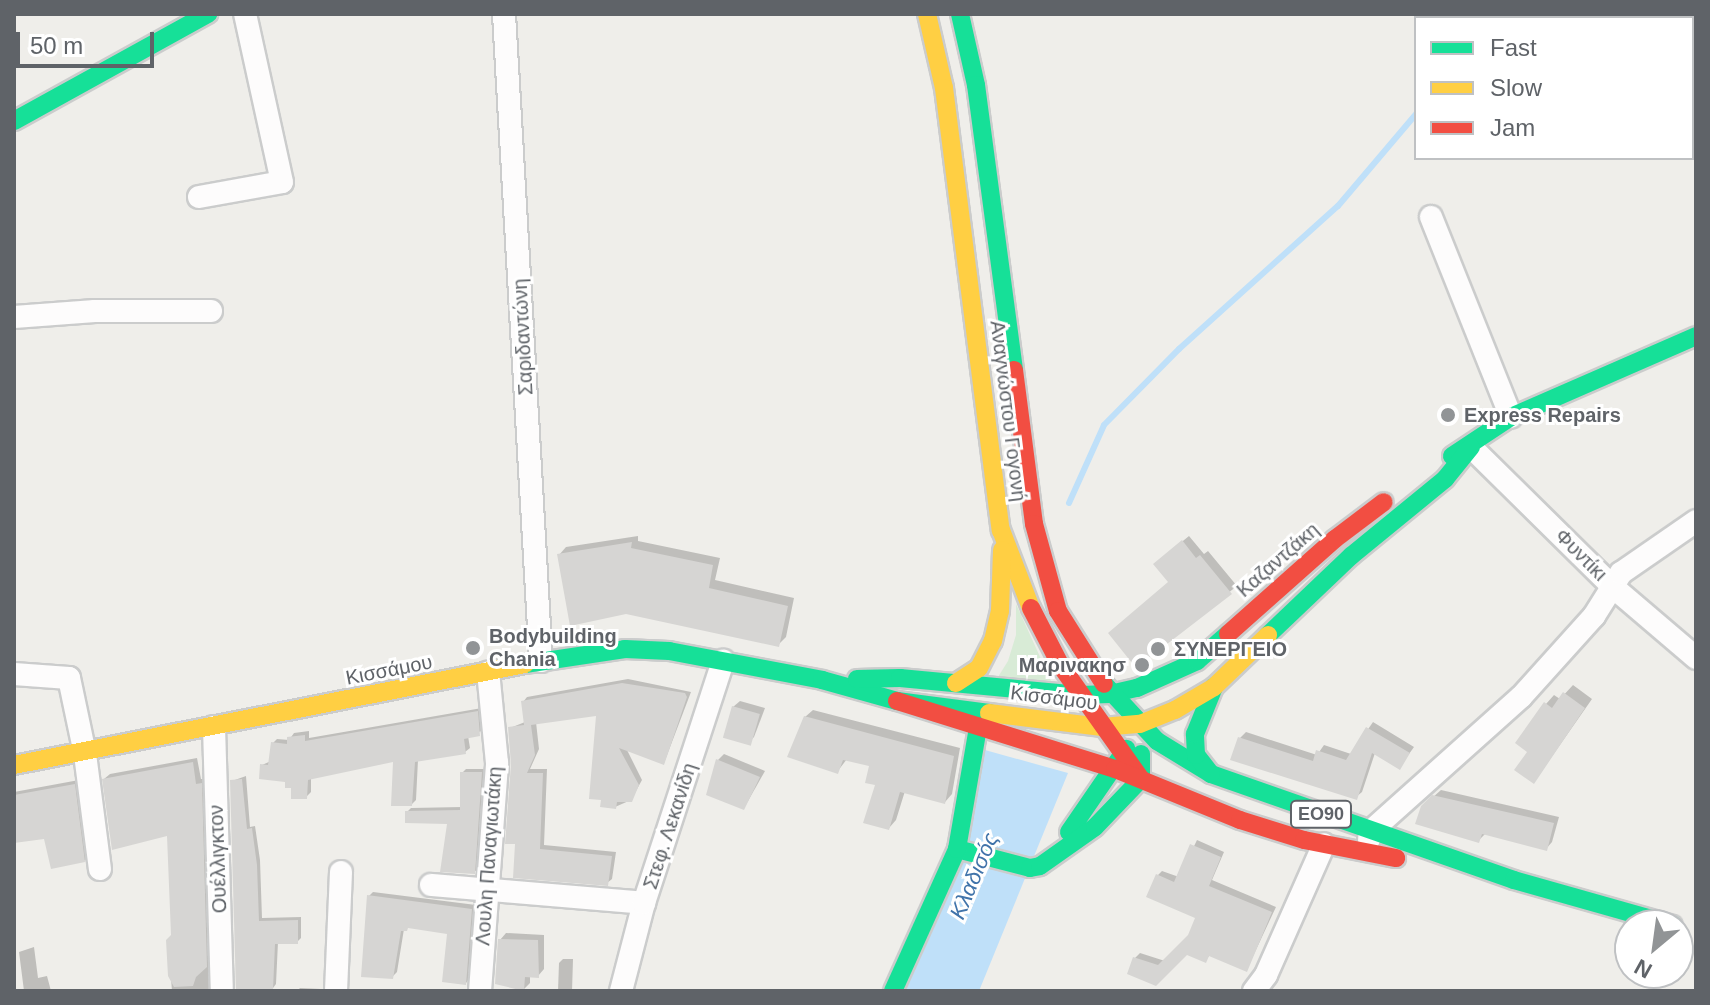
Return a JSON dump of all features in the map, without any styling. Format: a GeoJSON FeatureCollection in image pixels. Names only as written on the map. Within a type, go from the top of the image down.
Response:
{"type":"FeatureCollection","features":[{"type":"Feature","properties":{"kind":"main road"},"geometry":{"type":"LineString","coordinates":[[14,121],[208,14]]}},
{"type":"Feature","properties":{"kind":"main road","name":"Αναγνώστου Γογονή"},"geometry":{"type":"LineString","coordinates":[[927,14],[944,88],[1001,530],[1035,617],[1102,727],[1119,761]]}},
{"type":"Feature","properties":{"kind":"main road","name":"Αναγνώστου Γογονή"},"geometry":{"type":"LineString","coordinates":[[960,14],[976,85],[1034,524],[1058,611],[1081,656],[1110,694]]}},
{"type":"Feature","properties":{"kind":"main road"},"geometry":{"type":"LineString","coordinates":[[1419,476],[1471,447],[1511,417],[1696,336]]}},
{"type":"Feature","properties":{"kind":"main road"},"geometry":{"type":"LineString","coordinates":[[1058,853],[1080,812],[1119,761],[1140,724],[1175,710],[1214,687],[1351,556],[1445,479],[1471,447]]}},
{"type":"Feature","properties":{"kind":"main road","name":"Καζαντζάκη"},"geometry":{"type":"LineString","coordinates":[[1110,694],[1161,680],[1197,661],[1335,539],[1395,494]]}},
{"type":"Feature","properties":{"kind":"main road"},"geometry":{"type":"LineString","coordinates":[[956,683],[979,668],[999,624],[1001,530]]}},
{"type":"Feature","properties":{"kind":"main road","name":"Κισσάμου"},"geometry":{"type":"LineString","coordinates":[[14,765],[85,754],[608,650],[645,649],[723,661],[822,680],[897,701],[1102,727],[1140,724]]}},
{"type":"Feature","properties":{"kind":"main road","name":"Κισσάμου"},"geometry":{"type":"LineString","coordinates":[[822,680],[900,678],[1080,695],[1110,694]]}},
{"type":"Feature","properties":{"kind":"main road"},"geometry":{"type":"LineString","coordinates":[[1211,774],[1196,755],[1195,734],[1214,687]]}},
{"type":"Feature","properties":{"kind":"main road","name":"ΕΟ90"},"geometry":{"type":"LineString","coordinates":[[1110,694],[1174,753],[1211,774],[1368,841],[1616,909]]}},
{"type":"Feature","properties":{"kind":"main road","name":"ΕΟ90"},"geometry":{"type":"LineString","coordinates":[[897,701],[978,727],[1119,761],[1141,779],[1240,820],[1324,844],[1368,841]]}},
{"type":"Feature","properties":{"kind":"main road"},"geometry":{"type":"LineString","coordinates":[[962,851],[1030,868],[1040,866],[1095,827],[1141,779],[1140,724]]}},
{"type":"Feature","properties":{"kind":"main road"},"geometry":{"type":"LineString","coordinates":[[893,991],[962,851],[978,727]]}},
{"type":"Feature","properties":{"kind":"street"},"geometry":{"type":"LineString","coordinates":[[199,197],[282,182],[245,14]]}},
{"type":"Feature","properties":{"kind":"street","name":"Σαριδαντώνη"},"geometry":{"type":"LineString","coordinates":[[504,14],[541,661]]}},
{"type":"Feature","properties":{"kind":"street"},"geometry":{"type":"LineString","coordinates":[[1431,217],[1511,417]]}},
{"type":"Feature","properties":{"kind":"street"},"geometry":{"type":"LineString","coordinates":[[14,317],[95,311],[211,311]]}},
{"type":"Feature","properties":{"kind":"street","name":"Φυντίκι"},"geometry":{"type":"LineString","coordinates":[[1471,447],[1613,587],[1696,658]]}},
{"type":"Feature","properties":{"kind":"street"},"geometry":{"type":"LineString","coordinates":[[1368,841],[1521,697],[1594,616],[1621,573],[1696,521]]}},
{"type":"Feature","properties":{"kind":"street","name":"Στεφ. Λεκανίδη"},"geometry":{"type":"LineString","coordinates":[[621,991],[644,903],[723,661]]}},
{"type":"Feature","properties":{"kind":"street","name":"Λουλη Παναγιωτάκη"},"geometry":{"type":"LineString","coordinates":[[480,991],[497,763],[488,672]]}},
{"type":"Feature","properties":{"kind":"street"},"geometry":{"type":"LineString","coordinates":[[14,674],[69,678],[85,754],[100,869]]}},
{"type":"Feature","properties":{"kind":"street","name":"Ουέλλιγκτον"},"geometry":{"type":"LineString","coordinates":[[214,727],[222,991]]}},
{"type":"Feature","properties":{"kind":"street"},"geometry":{"type":"LineString","coordinates":[[1254,991],[1266,975],[1324,844]]}},
{"type":"Feature","properties":{"kind":"street"},"geometry":{"type":"LineString","coordinates":[[336,991],[341,872]]}},
{"type":"Feature","properties":{"kind":"street"},"geometry":{"type":"LineString","coordinates":[[431,885],[644,903]]}},
{"type":"Feature","properties":{"kind":"green space"},"geometry":{"type":"Polygon","coordinates":[[[1016,604],[1051,681],[998,677],[1008,661],[1016,635],[1016,604]]]}},
{"type":"Feature","properties":{"kind":"water","name":"Κλαδισός"},"geometry":{"type":"Polygon","coordinates":[[[985,750],[1068,773],[979,991],[903,991],[985,750]]]}},
{"type":"Feature","properties":{"kind":"building"},"geometry":{"type":"Polygon","coordinates":[[[1182,540],[1196,558],[1200,555],[1232,594],[1136,668],[1108,633],[1168,582],[1153,564],[1182,540]]]}},
{"type":"Feature","properties":{"kind":"building"},"geometry":{"type":"Polygon","coordinates":[[[632,542],[631,548],[713,565],[709,588],[788,606],[779,647],[626,614],[570,626],[557,554],[632,542]]]}},
{"type":"Feature","properties":{"kind":"building"},"geometry":{"type":"Polygon","coordinates":[[[622,683],[685,693],[687,697],[664,765],[619,748],[639,785],[632,802],[617,802],[616,809],[600,807],[601,800],[589,799],[596,716],[531,725],[535,755],[527,773],[543,773],[540,849],[612,856],[608,886],[513,878],[515,844],[505,844],[511,764],[508,727],[524,725],[521,701],[622,683]]]}},
{"type":"Feature","properties":{"kind":"building"},"geometry":{"type":"Polygon","coordinates":[[[1563,692],[1585,708],[1534,784],[1514,770],[1527,752],[1515,743],[1544,702],[1552,708],[1563,692]]]}},
{"type":"Feature","properties":{"kind":"building"},"geometry":{"type":"Polygon","coordinates":[[[732,706],[760,714],[751,746],[723,738],[732,706]]]}},
{"type":"Feature","properties":{"kind":"building"},"geometry":{"type":"Polygon","coordinates":[[[478,711],[480,736],[464,739],[466,754],[415,762],[412,806],[391,806],[393,762],[308,780],[307,799],[291,799],[291,788],[285,788],[285,782],[259,779],[260,764],[268,765],[271,742],[287,744],[287,737],[305,735],[305,741],[478,711]]]}},
{"type":"Feature","properties":{"kind":"building"},"geometry":{"type":"Polygon","coordinates":[[[804,716],[954,756],[945,804],[900,792],[889,830],[863,823],[875,785],[865,783],[869,766],[843,760],[838,774],[787,757],[804,716]]]}},
{"type":"Feature","properties":{"kind":"building"},"geometry":{"type":"Polygon","coordinates":[[[1366,727],[1410,753],[1400,770],[1372,753],[1357,800],[1230,760],[1238,737],[1313,761],[1316,750],[1346,760],[1366,727]]]}},
{"type":"Feature","properties":{"kind":"building"},"geometry":{"type":"Polygon","coordinates":[[[716,759],[760,777],[744,810],[706,795],[716,759]]]}},
{"type":"Feature","properties":{"kind":"building"},"geometry":{"type":"Polygon","coordinates":[[[193,762],[196,784],[202,783],[207,967],[196,977],[193,986],[174,987],[168,976],[166,940],[171,935],[167,836],[112,850],[102,779],[193,762]]]}},
{"type":"Feature","properties":{"kind":"building"},"geometry":{"type":"Polygon","coordinates":[[[460,772],[482,772],[475,874],[440,872],[447,824],[405,823],[405,811],[460,810],[460,772]]]}},
{"type":"Feature","properties":{"kind":"building"},"geometry":{"type":"Polygon","coordinates":[[[242,779],[247,829],[252,828],[257,865],[259,921],[298,920],[298,944],[275,944],[273,990],[236,990],[230,780],[242,779]]]}},
{"type":"Feature","properties":{"kind":"building"},"geometry":{"type":"Polygon","coordinates":[[[75,784],[85,862],[51,869],[44,839],[14,843],[14,795],[75,784]]]}},
{"type":"Feature","properties":{"kind":"building"},"geometry":{"type":"Polygon","coordinates":[[[1432,795],[1554,823],[1547,851],[1482,834],[1479,843],[1415,824],[1421,806],[1432,795]]]}},
{"type":"Feature","properties":{"kind":"building"},"geometry":{"type":"Polygon","coordinates":[[[1190,844],[1221,857],[1209,886],[1272,912],[1247,972],[1209,956],[1206,963],[1187,955],[1156,986],[1127,974],[1133,957],[1158,965],[1188,935],[1195,918],[1146,897],[1156,874],[1174,882],[1190,844]]]}},
{"type":"Feature","properties":{"kind":"building"},"geometry":{"type":"Polygon","coordinates":[[[367,895],[472,909],[466,985],[442,982],[447,934],[408,928],[401,931],[393,979],[361,977],[367,895]]]}},
{"type":"Feature","properties":{"kind":"building"},"geometry":{"type":"Polygon","coordinates":[[[498,939],[538,940],[539,978],[525,977],[524,991],[495,984],[498,939]]]}},
{"type":"Feature","properties":{"kind":"waterway"},"geometry":{"type":"LineString","coordinates":[[1548,16],[1563,14]]}},
{"type":"Feature","properties":{"kind":"waterway"},"geometry":{"type":"LineString","coordinates":[[1069,503],[1104,425],[1179,349],[1338,206],[1414,116]]}},
{"type":"Feature","properties":{"kind":"traffic: fast"},"geometry":{"type":"LineString","coordinates":[[14,121],[208,14]]}},
{"type":"Feature","properties":{"kind":"traffic: fast"},"geometry":{"type":"LineString","coordinates":[[960,14],[976,85],[1014,370]]}},
{"type":"Feature","properties":{"kind":"traffic: fast"},"geometry":{"type":"LineString","coordinates":[[1452,456],[1511,417],[1696,336]]}},
{"type":"Feature","properties":{"kind":"traffic: fast"},"geometry":{"type":"LineString","coordinates":[[1268,635],[1351,556],[1445,479],[1471,447]]}},
{"type":"Feature","properties":{"kind":"traffic: fast"},"geometry":{"type":"LineString","coordinates":[[857,679],[900,678],[1080,695],[1110,694],[1137,688],[1197,661],[1228,634]]}},
{"type":"Feature","properties":{"kind":"traffic: fast"},"geometry":{"type":"LineString","coordinates":[[525,664],[625,649],[669,651],[822,680],[897,701],[989,713]]}},
{"type":"Feature","properties":{"kind":"traffic: fast"},"geometry":{"type":"LineString","coordinates":[[1104,684],[1157,741],[1211,774],[1514,880],[1616,909]]}},
{"type":"Feature","properties":{"kind":"traffic: fast"},"geometry":{"type":"LineString","coordinates":[[1211,774],[1196,755],[1195,734],[1214,687]]}},
{"type":"Feature","properties":{"kind":"traffic: fast"},"geometry":{"type":"LineString","coordinates":[[893,991],[957,849],[978,727]]}},
{"type":"Feature","properties":{"kind":"traffic: fast"},"geometry":{"type":"LineString","coordinates":[[1069,832],[1126,749]]}},
{"type":"Feature","properties":{"kind":"traffic: fast"},"geometry":{"type":"LineString","coordinates":[[957,849],[1030,868],[1040,866],[1095,827],[1141,779],[1141,754]]}},
{"type":"Feature","properties":{"kind":"traffic: slow"},"geometry":{"type":"LineString","coordinates":[[927,14],[944,88],[1001,530],[1031,608]]}},
{"type":"Feature","properties":{"kind":"traffic: slow"},"geometry":{"type":"LineString","coordinates":[[956,683],[979,668],[993,641],[1000,611],[1002,550]]}},
{"type":"Feature","properties":{"kind":"traffic: slow"},"geometry":{"type":"LineString","coordinates":[[989,713],[1102,727],[1140,724],[1175,710],[1214,687],[1268,635]]}},
{"type":"Feature","properties":{"kind":"traffic: slow"},"geometry":{"type":"LineString","coordinates":[[14,765],[525,664]]}},
{"type":"Feature","properties":{"kind":"traffic: jam"},"geometry":{"type":"LineString","coordinates":[[1014,370],[1034,524],[1058,611],[1104,684]]}},
{"type":"Feature","properties":{"kind":"traffic: jam"},"geometry":{"type":"LineString","coordinates":[[1228,634],[1335,539],[1384,502]]}},
{"type":"Feature","properties":{"kind":"traffic: jam"},"geometry":{"type":"LineString","coordinates":[[1031,608],[1061,666],[1141,779]]}},
{"type":"Feature","properties":{"kind":"traffic: jam"},"geometry":{"type":"LineString","coordinates":[[897,701],[1115,769],[1240,820],[1304,840],[1396,858]]}},
{"type":"Feature","properties":{"kind":"place","name":"Express Repairs"},"geometry":{"type":"Point","coordinates":[1448,415]}},
{"type":"Feature","properties":{"kind":"place","name":"Bodybuilding Chania"},"geometry":{"type":"Point","coordinates":[473,648]}},
{"type":"Feature","properties":{"kind":"place","name":"ΣΥΝΕΡΓΕΙΟ"},"geometry":{"type":"Point","coordinates":[1158,649]}},
{"type":"Feature","properties":{"kind":"place","name":"Μαρινακησ"},"geometry":{"type":"Point","coordinates":[1142,665]}}]}
